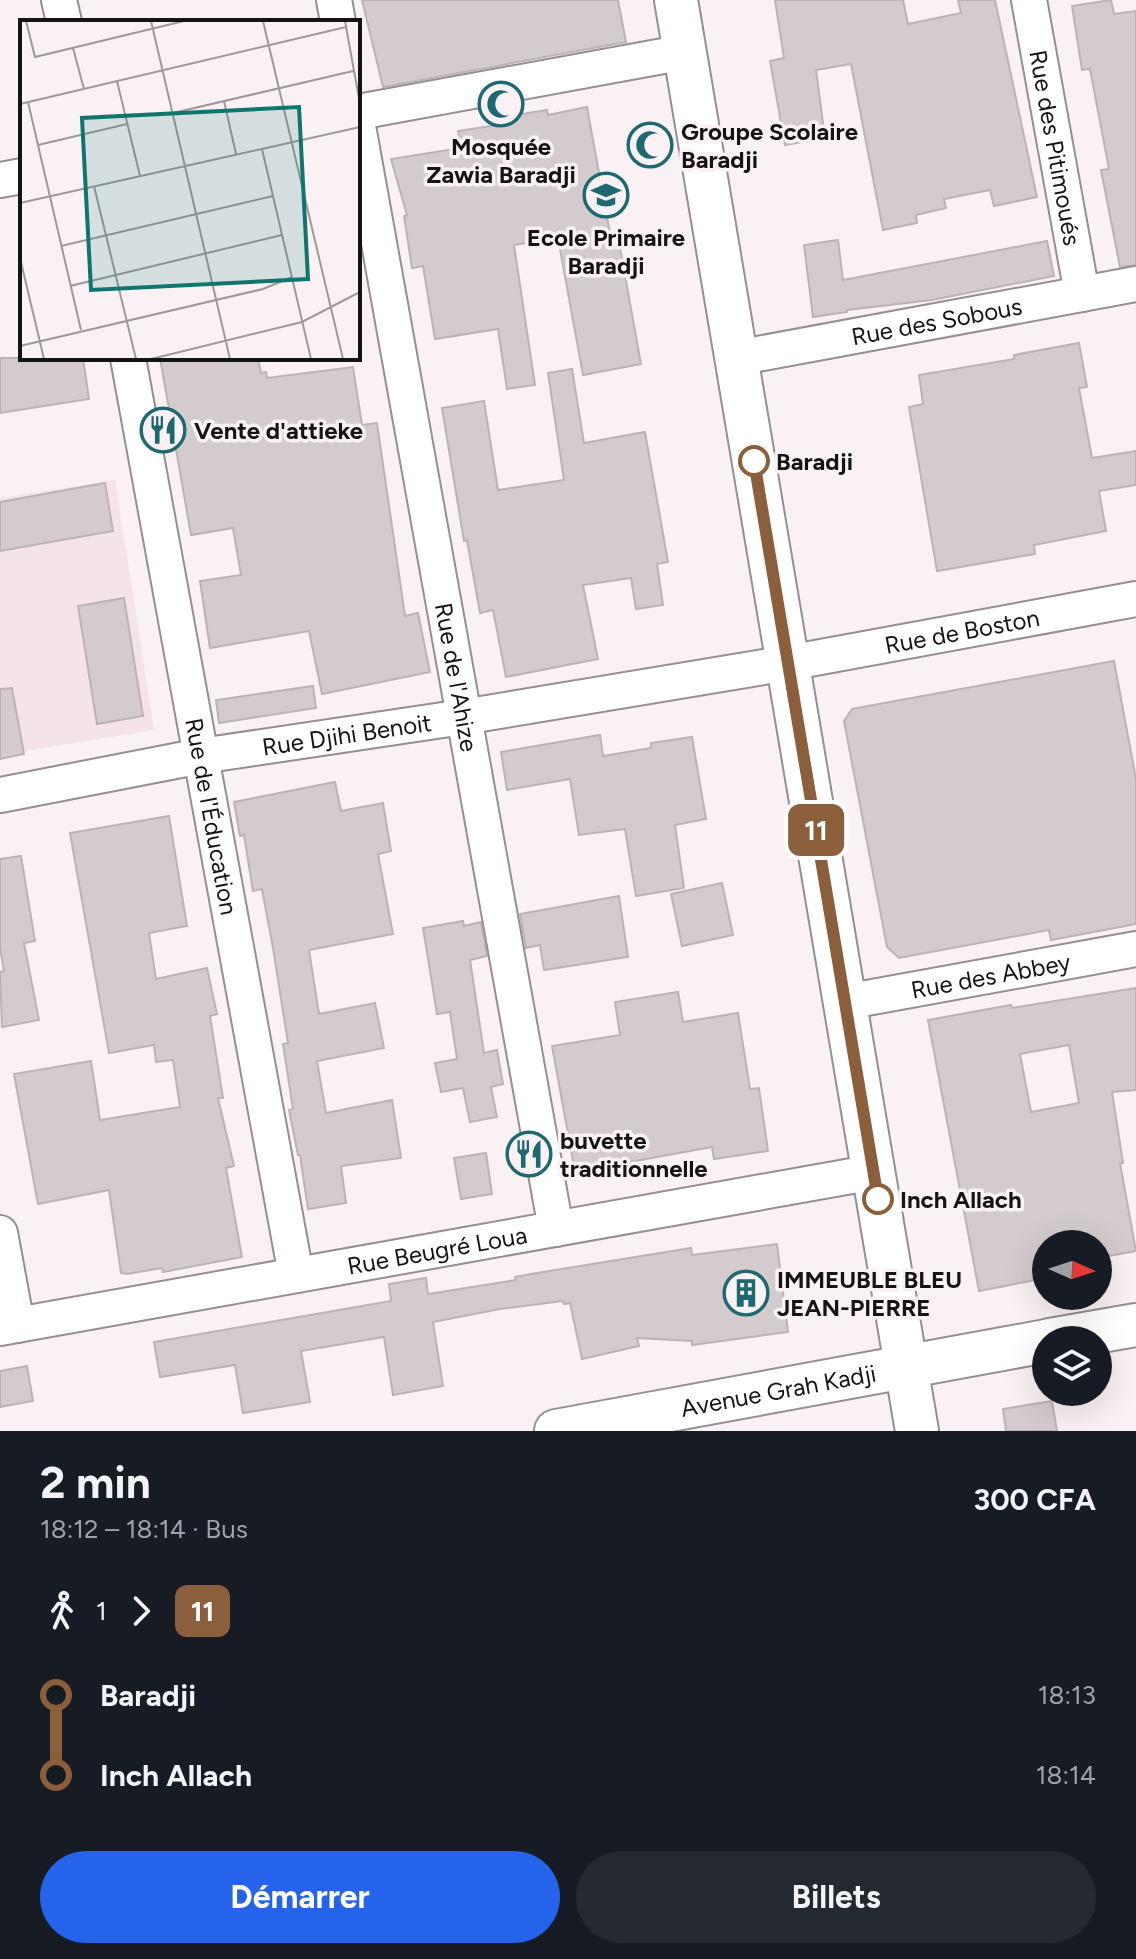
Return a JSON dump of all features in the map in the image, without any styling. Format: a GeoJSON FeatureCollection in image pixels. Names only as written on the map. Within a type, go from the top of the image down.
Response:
{"type":"FeatureCollection","features":[{"type":"Feature","properties":{"kind":"street"},"geometry":{"type":"LineString","coordinates":[[59,0],[64,20]]}},
{"type":"Feature","properties":{"kind":"street"},"geometry":{"type":"LineString","coordinates":[[334,0],[338,20]]}},
{"type":"Feature","properties":{"kind":"street"},"geometry":{"type":"LineString","coordinates":[[676,0],[917,1431]]}},
{"type":"Feature","properties":{"kind":"street","name":"Rue des Pitimoués"},"geometry":{"type":"LineString","coordinates":[[1029,0],[1082,294]]}},
{"type":"Feature","properties":{"kind":"street"},"geometry":{"type":"LineString","coordinates":[[360,112],[685,52]]}},
{"type":"Feature","properties":{"kind":"street","name":"Rue de l'Ahize"},"geometry":{"type":"LineString","coordinates":[[360,137],[556,1229]]}},
{"type":"Feature","properties":{"kind":"street"},"geometry":{"type":"LineString","coordinates":[[0,180],[20,176]]}},
{"type":"Feature","properties":{"kind":"street","name":"Rue des Sobous"},"geometry":{"type":"LineString","coordinates":[[736,358],[1136,284]]}},
{"type":"Feature","properties":{"kind":"street","name":"Rue de l'Éducation"},"geometry":{"type":"LineString","coordinates":[[128,360],[296,1275]]}},
{"type":"Feature","properties":{"kind":"street","name":"Rue de Boston"},"geometry":{"type":"LineString","coordinates":[[788,663],[1136,599]]}},
{"type":"Feature","properties":{"kind":"street","name":"Rue Djihi Benoit"},"geometry":{"type":"LineString","coordinates":[[0,795],[201,756],[463,717],[788,663]]}},
{"type":"Feature","properties":{"kind":"street","name":"Rue des Abbey"},"geometry":{"type":"LineString","coordinates":[[845,1002],[1136,949]]}},
{"type":"Feature","properties":{"kind":"street","name":"Rue Beugré Loua"},"geometry":{"type":"LineString","coordinates":[[9,1327],[874,1172]]}},
{"type":"Feature","properties":{"kind":"street"},"geometry":{"type":"LineString","coordinates":[[0,1233],[9,1327]]}},
{"type":"Feature","properties":{"kind":"street","name":"Avenue Grah Kadji"},"geometry":{"type":"LineString","coordinates":[[1112,1329],[1136,1325]]}},
{"type":"Feature","properties":{"kind":"street","name":"Avenue Grah Kadji"},"geometry":{"type":"LineString","coordinates":[[556,1431],[1032,1343]]}},
{"type":"Feature","properties":{"kind":"shaded area"},"geometry":{"type":"Polygon","coordinates":[[[115,480],[154,730],[0,755],[0,498],[115,480]]]}},
{"type":"Feature","properties":{"kind":"building"},"geometry":{"type":"Polygon","coordinates":[[[362,0],[618,0],[626,42],[383,87],[362,0]]]}},
{"type":"Feature","properties":{"kind":"building"},"geometry":{"type":"Polygon","coordinates":[[[775,0],[903,0],[908,24],[961,13],[958,0],[995,0],[1037,197],[994,206],[990,190],[944,199],[946,208],[916,215],[917,223],[883,230],[851,64],[816,70],[825,138],[785,145],[770,61],[784,58],[775,0]]]}},
{"type":"Feature","properties":{"kind":"building"},"geometry":{"type":"Polygon","coordinates":[[[1111,0],[1114,14],[1136,11],[1136,265],[1120,267],[1101,170],[1109,169],[1090,69],[1082,70],[1072,6],[1111,0]]]}},
{"type":"Feature","properties":{"kind":"building"},"geometry":{"type":"Polygon","coordinates":[[[587,107],[610,233],[617,231],[641,364],[583,375],[558,238],[514,245],[535,385],[507,389],[498,329],[435,339],[423,266],[412,268],[404,216],[407,215],[391,159],[461,148],[458,131],[504,124],[503,117],[547,110],[548,115],[587,107]]]}},
{"type":"Feature","properties":{"kind":"building"},"geometry":{"type":"Polygon","coordinates":[[[838,240],[843,280],[1047,241],[1054,276],[932,300],[813,317],[804,245],[838,240]]]}},
{"type":"Feature","properties":{"kind":"building"},"geometry":{"type":"Polygon","coordinates":[[[1079,343],[1087,387],[1079,388],[1092,458],[1136,451],[1136,485],[1099,491],[1106,531],[1034,545],[1035,554],[937,571],[909,407],[923,404],[919,375],[1014,359],[1014,355],[1079,343]]]}},
{"type":"Feature","properties":{"kind":"building"},"geometry":{"type":"Polygon","coordinates":[[[0,358],[83,360],[89,399],[0,413],[0,358]]]}},
{"type":"Feature","properties":{"kind":"building"},"geometry":{"type":"Polygon","coordinates":[[[160,360],[258,360],[261,373],[266,372],[267,378],[353,367],[362,425],[377,423],[405,616],[418,613],[430,672],[322,694],[309,631],[210,648],[200,581],[241,575],[233,528],[191,535],[160,360]]]}},
{"type":"Feature","properties":{"kind":"building"},"geometry":{"type":"Polygon","coordinates":[[[572,369],[584,443],[645,432],[668,562],[657,564],[663,605],[636,609],[631,578],[583,585],[598,659],[506,677],[493,610],[480,613],[467,540],[464,541],[442,408],[484,401],[498,490],[564,480],[548,373],[572,369]]]}},
{"type":"Feature","properties":{"kind":"building"},"geometry":{"type":"Polygon","coordinates":[[[105,483],[113,531],[0,551],[0,502],[105,483]]]}},
{"type":"Feature","properties":{"kind":"building"},"geometry":{"type":"Polygon","coordinates":[[[124,598],[143,716],[97,724],[78,606],[124,598]]]}},
{"type":"Feature","properties":{"kind":"building"},"geometry":{"type":"Polygon","coordinates":[[[1114,661],[1136,779],[1136,924],[1051,940],[1049,930],[899,958],[887,947],[844,721],[852,709],[1114,661]]]}},
{"type":"Feature","properties":{"kind":"building"},"geometry":{"type":"Polygon","coordinates":[[[313,686],[316,708],[219,723],[216,700],[313,686]]]}},
{"type":"Feature","properties":{"kind":"building"},"geometry":{"type":"Polygon","coordinates":[[[12,688],[24,754],[0,759],[0,689],[12,688]]]}},
{"type":"Feature","properties":{"kind":"building"},"geometry":{"type":"Polygon","coordinates":[[[600,735],[603,756],[651,748],[651,743],[692,737],[706,819],[675,825],[684,888],[636,896],[625,829],[579,835],[570,779],[507,790],[501,752],[600,735]]]}},
{"type":"Feature","properties":{"kind":"building"},"geometry":{"type":"Polygon","coordinates":[[[335,782],[341,811],[383,803],[391,851],[378,854],[393,934],[309,950],[319,1014],[375,1003],[384,1048],[317,1061],[326,1113],[392,1100],[401,1158],[341,1166],[346,1203],[308,1209],[289,1110],[293,1109],[283,1044],[288,1043],[273,948],[262,889],[253,891],[244,835],[240,836],[234,802],[335,782]]]}},
{"type":"Feature","properties":{"kind":"building"},"geometry":{"type":"Polygon","coordinates":[[[169,816],[187,926],[149,933],[156,979],[207,968],[217,1014],[210,1016],[223,1098],[218,1098],[234,1166],[226,1168],[242,1257],[163,1272],[162,1268],[127,1274],[121,1273],[109,1190],[38,1204],[14,1074],[91,1061],[100,1120],[180,1107],[173,1060],[156,1062],[154,1045],[109,1053],[70,833],[169,816]]]}},
{"type":"Feature","properties":{"kind":"building"},"geometry":{"type":"Polygon","coordinates":[[[21,856],[35,941],[24,943],[39,1020],[2,1027],[0,972],[4,971],[0,948],[0,859],[21,856]]]}},
{"type":"Feature","properties":{"kind":"building"},"geometry":{"type":"Polygon","coordinates":[[[722,883],[733,935],[682,946],[671,894],[722,883]]]}},
{"type":"Feature","properties":{"kind":"building"},"geometry":{"type":"Polygon","coordinates":[[[619,896],[628,957],[544,970],[540,945],[526,948],[520,914],[619,896]]]}},
{"type":"Feature","properties":{"kind":"building"},"geometry":{"type":"Polygon","coordinates":[[[463,921],[464,926],[481,922],[487,956],[470,960],[484,1053],[497,1050],[503,1084],[491,1087],[497,1117],[470,1122],[463,1088],[441,1092],[435,1063],[457,1059],[450,1012],[437,1014],[423,928],[463,921]]]}},
{"type":"Feature","properties":{"kind":"building"},"geometry":{"type":"Polygon","coordinates":[[[1136,988],[1136,1090],[1112,1092],[1123,1163],[1120,1163],[1136,1251],[1112,1255],[1112,1230],[1032,1230],[1032,1281],[979,1291],[928,1020],[1011,1005],[1012,1008],[1136,988]],[[1069,1045],[1020,1054],[1031,1112],[1079,1103],[1069,1045]]]}},
{"type":"Feature","properties":{"kind":"building"},"geometry":{"type":"Polygon","coordinates":[[[678,992],[683,1022],[738,1013],[750,1089],[759,1088],[768,1151],[714,1159],[712,1147],[575,1172],[552,1046],[620,1035],[615,1002],[678,992]]]}},
{"type":"Feature","properties":{"kind":"building"},"geometry":{"type":"Polygon","coordinates":[[[486,1153],[492,1194],[461,1199],[454,1158],[486,1153]]]}},
{"type":"Feature","properties":{"kind":"building"},"geometry":{"type":"Polygon","coordinates":[[[777,1244],[788,1332],[692,1345],[692,1341],[637,1338],[639,1346],[582,1359],[570,1303],[564,1304],[563,1301],[433,1322],[443,1386],[393,1395],[384,1337],[301,1351],[310,1402],[243,1413],[235,1365],[160,1377],[154,1342],[391,1301],[389,1284],[426,1278],[428,1294],[691,1248],[692,1255],[777,1244]]]}},
{"type":"Feature","properties":{"kind":"building"},"geometry":{"type":"Polygon","coordinates":[[[27,1366],[33,1401],[0,1407],[0,1371],[27,1366]]]}},
{"type":"Feature","properties":{"kind":"building"},"geometry":{"type":"Polygon","coordinates":[[[1032,1404],[1053,1406],[1057,1431],[1006,1431],[1003,1409],[1032,1404]]]}},
{"type":"Feature","properties":{"kind":"bus line","name":"11"},"geometry":{"type":"LineString","coordinates":[[754,461],[878,1199]]}},
{"type":"Feature","properties":{"kind":"place","name":"Mosquée Zawia Baradji"},"geometry":{"type":"Point","coordinates":[501,104]}},
{"type":"Feature","properties":{"kind":"place","name":"Groupe Scolaire Baradji"},"geometry":{"type":"Point","coordinates":[650,145]}},
{"type":"Feature","properties":{"kind":"place","name":"Ecole Primaire Baradji"},"geometry":{"type":"Point","coordinates":[606,195]}},
{"type":"Feature","properties":{"kind":"place","name":"Vente d'attieke"},"geometry":{"type":"Point","coordinates":[163,430]}},
{"type":"Feature","properties":{"kind":"place","name":"Baradji"},"geometry":{"type":"Point","coordinates":[754,461]}},
{"type":"Feature","properties":{"kind":"place","name":"buvette traditionnelle"},"geometry":{"type":"Point","coordinates":[529,1154]}},
{"type":"Feature","properties":{"kind":"place","name":"Inch Allach"},"geometry":{"type":"Point","coordinates":[878,1199]}},
{"type":"Feature","properties":{"kind":"place","name":"IMMEUBLE BLEU JEAN-PIERRE"},"geometry":{"type":"Point","coordinates":[746,1293]}}]}
